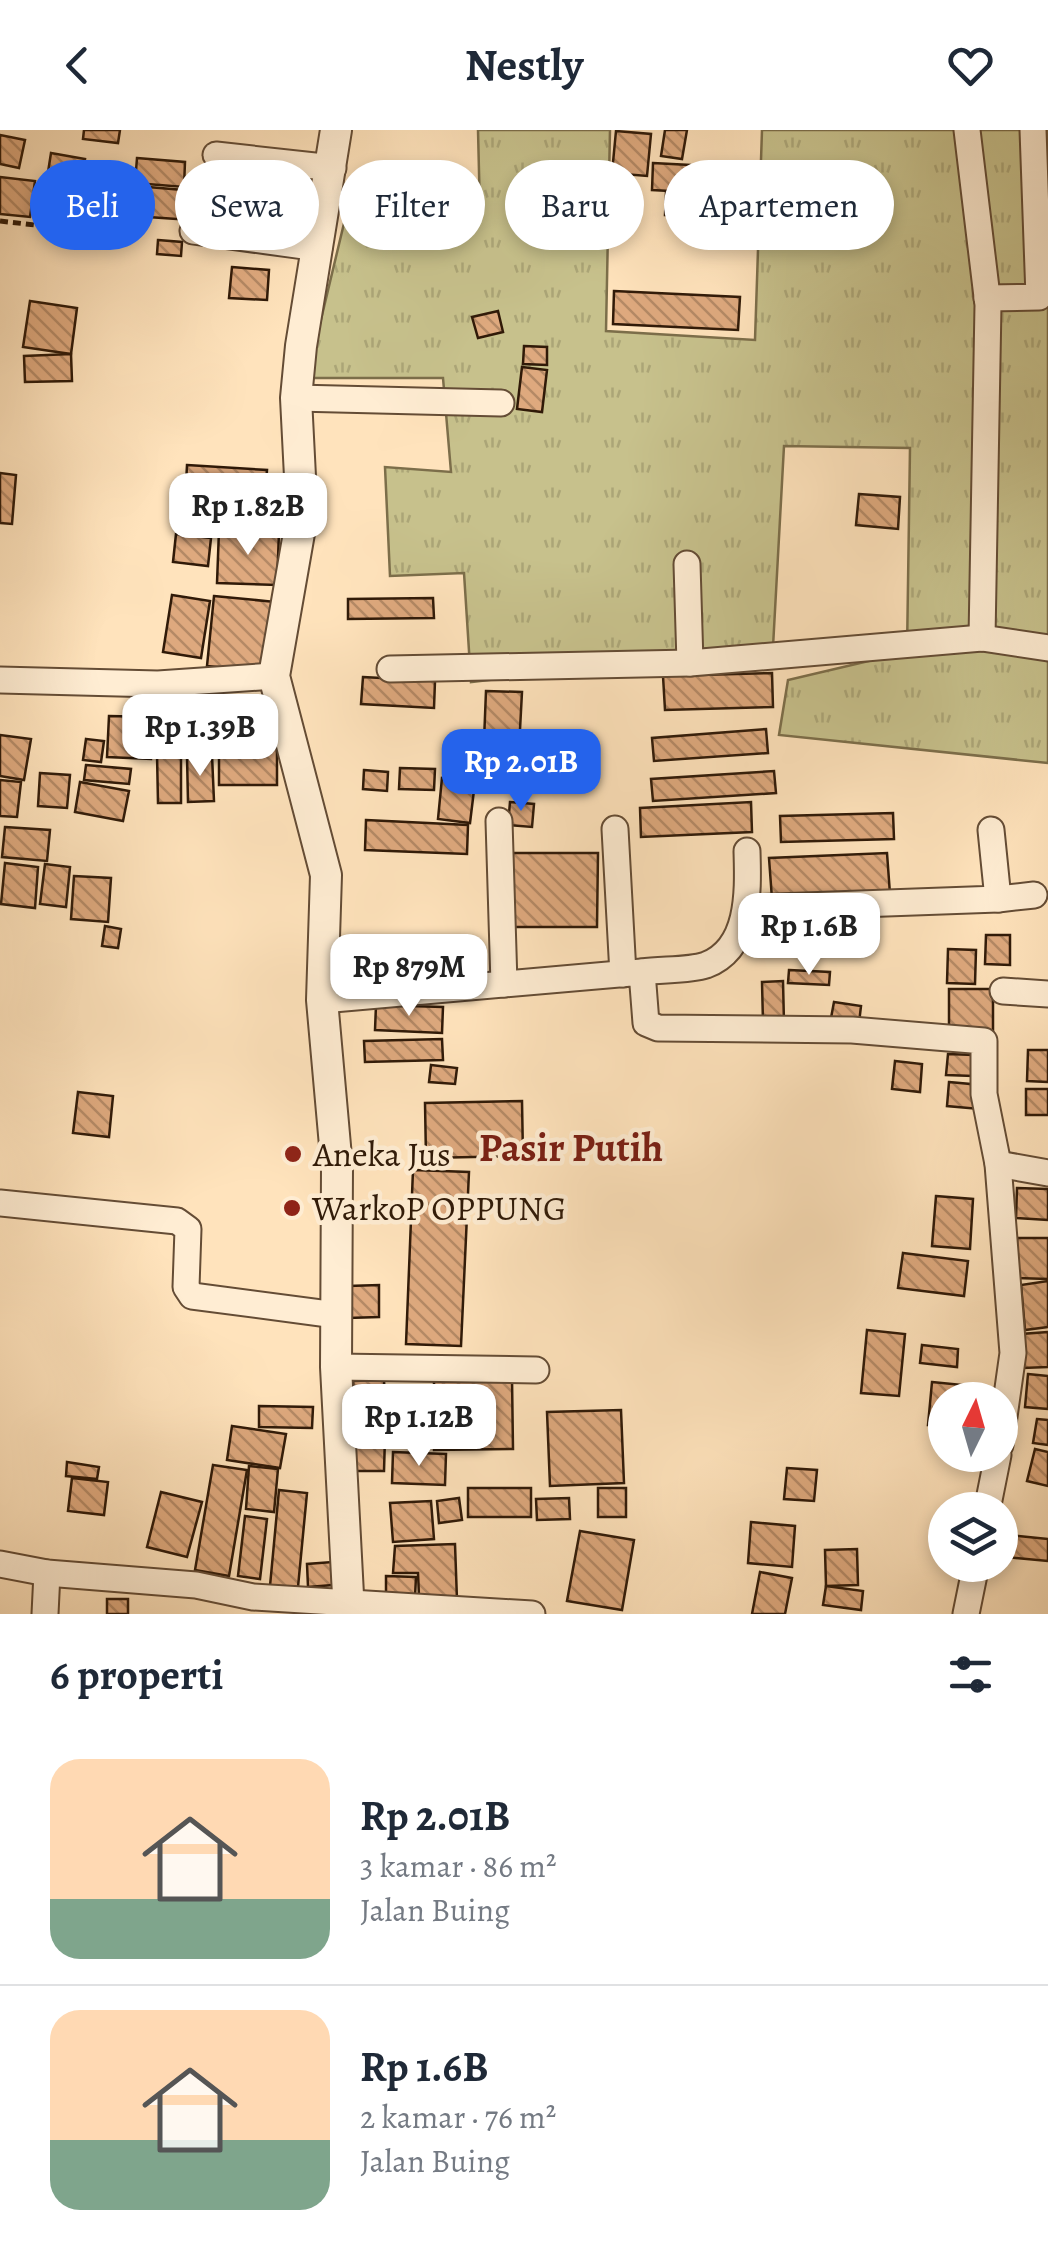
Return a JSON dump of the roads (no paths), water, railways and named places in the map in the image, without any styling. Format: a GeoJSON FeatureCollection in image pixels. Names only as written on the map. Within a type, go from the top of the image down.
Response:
{"type":"FeatureCollection","features":[{"type":"Feature","properties":{"kind":"street"},"geometry":{"type":"LineString","coordinates":[[319,248],[336,130]]}},
{"type":"Feature","properties":{"kind":"street"},"geometry":{"type":"LineString","coordinates":[[967,130],[987,298],[982,638]]}},
{"type":"Feature","properties":{"kind":"street"},"geometry":{"type":"LineString","coordinates":[[987,298],[1039,297],[1033,130]]}},
{"type":"Feature","properties":{"kind":"street"},"geometry":{"type":"LineString","coordinates":[[216,155],[333,168]]}},
{"type":"Feature","properties":{"kind":"street"},"geometry":{"type":"LineString","coordinates":[[319,250],[296,398],[302,516],[274,676],[326,874],[322,1000],[337,1168],[336,1367],[350,1608]]}},
{"type":"Feature","properties":{"kind":"street"},"geometry":{"type":"LineString","coordinates":[[296,398],[501,403]]}},
{"type":"Feature","properties":{"kind":"street"},"geometry":{"type":"LineString","coordinates":[[687,564],[690,663]]}},
{"type":"Feature","properties":{"kind":"street"},"geometry":{"type":"LineString","coordinates":[[390,670],[690,663],[982,638],[1048,648]]}},
{"type":"Feature","properties":{"kind":"street"},"geometry":{"type":"LineString","coordinates":[[0,680],[158,684],[274,676]]}},
{"type":"Feature","properties":{"kind":"street"},"geometry":{"type":"LineString","coordinates":[[500,821],[504,984]]}},
{"type":"Feature","properties":{"kind":"street"},"geometry":{"type":"LineString","coordinates":[[615,829],[632,973],[646,1023],[658,1028],[852,1030],[984,1042],[984,1094],[998,1164],[1012,1353],[1008,1382]]}},
{"type":"Feature","properties":{"kind":"street"},"geometry":{"type":"LineString","coordinates":[[991,830],[998,899]]}},
{"type":"Feature","properties":{"kind":"street"},"geometry":{"type":"LineString","coordinates":[[322,1000],[708,964],[732,941],[749,908],[747,851]]}},
{"type":"Feature","properties":{"kind":"street"},"geometry":{"type":"LineString","coordinates":[[749,908],[1034,895]]}},
{"type":"Feature","properties":{"kind":"street"},"geometry":{"type":"LineString","coordinates":[[1004,991],[1048,994]]}},
{"type":"Feature","properties":{"kind":"street"},"geometry":{"type":"LineString","coordinates":[[998,1164],[1048,1172]]}},
{"type":"Feature","properties":{"kind":"street"},"geometry":{"type":"LineString","coordinates":[[0,1202],[177,1221],[188,1229],[186,1287],[192,1296],[336,1315]]}},
{"type":"Feature","properties":{"kind":"street"},"geometry":{"type":"LineString","coordinates":[[336,1367],[536,1370]]}},
{"type":"Feature","properties":{"kind":"street"},"geometry":{"type":"LineString","coordinates":[[0,1564],[196,1585],[253,1597],[350,1608],[532,1614]]}},
{"type":"Feature","properties":{"kind":"street"},"geometry":{"type":"LineString","coordinates":[[45,1614],[47,1572]]}},
{"type":"Feature","properties":{"kind":"street"},"geometry":{"type":"LineString","coordinates":[[966,1614],[973,1582]]}},
{"type":"Feature","properties":{"kind":"place","name":"Aneka Jus"},"geometry":{"type":"Point","coordinates":[293,1154]}},
{"type":"Feature","properties":{"kind":"place","name":"WarkoP OPPUNG"},"geometry":{"type":"Point","coordinates":[292,1208]}},
{"type":"Feature","properties":{"kind":"district","name":"Pasir Putih"},"geometry":{"type":"Point","coordinates":[571,1147]}}]}
